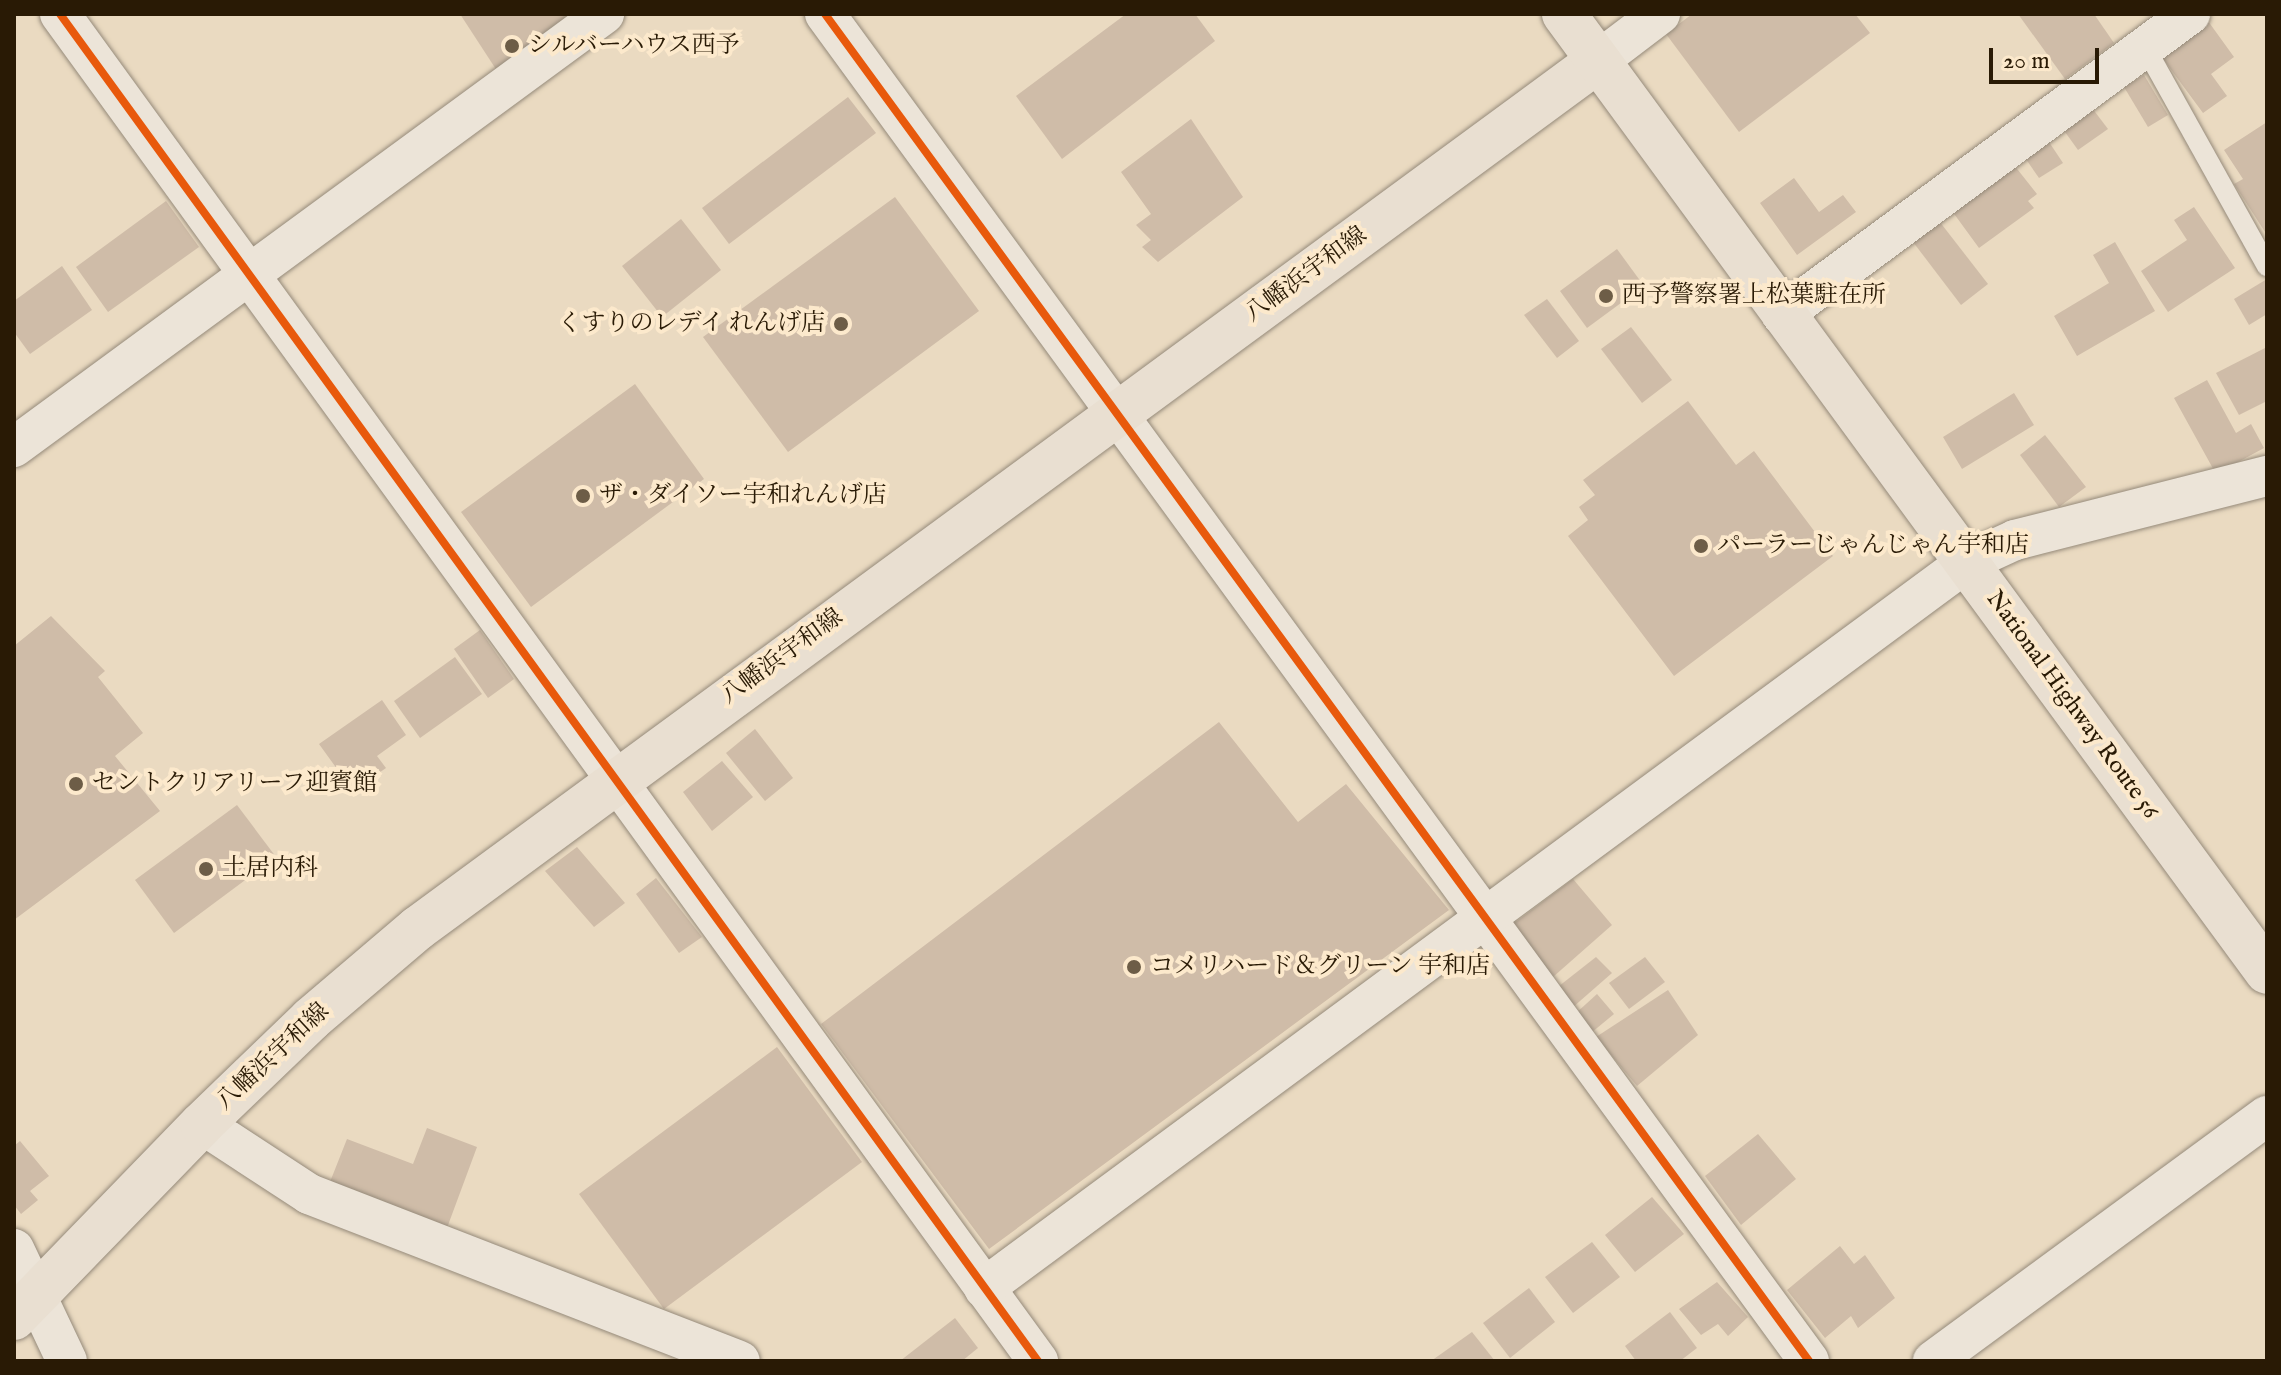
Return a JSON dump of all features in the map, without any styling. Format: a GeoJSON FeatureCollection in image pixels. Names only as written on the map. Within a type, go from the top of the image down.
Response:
{"type":"FeatureCollection","features":[{"type":"Feature","properties":{"kind":"main road","name":"National Highway Route 56"},"geometry":{"type":"LineString","coordinates":[[1564,14],[2267,972]]}},
{"type":"Feature","properties":{"kind":"main road","name":"八幡浜宇和線"},"geometry":{"type":"LineString","coordinates":[[23,1309],[202,1124],[311,1019],[418,928],[614,779],[1598,61]]}},
{"type":"Feature","properties":{"kind":"street"},"geometry":{"type":"LineString","coordinates":[[60,14],[1038,1361]]}},
{"type":"Feature","properties":{"kind":"street"},"geometry":{"type":"LineString","coordinates":[[14,447],[604,14]]}},
{"type":"Feature","properties":{"kind":"street"},"geometry":{"type":"LineString","coordinates":[[825,14],[1809,1361]]}},
{"type":"Feature","properties":{"kind":"street"},"geometry":{"type":"LineString","coordinates":[[1598,61],[1660,14]]}},
{"type":"Feature","properties":{"kind":"street"},"geometry":{"type":"LineString","coordinates":[[1782,315],[2190,14]]}},
{"type":"Feature","properties":{"kind":"street"},"geometry":{"type":"LineString","coordinates":[[984,1288],[1967,562],[2015,540],[2267,476]]}},
{"type":"Feature","properties":{"kind":"street"},"geometry":{"type":"LineString","coordinates":[[1933,1361],[2267,1116]]}},
{"type":"Feature","properties":{"kind":"street"},"geometry":{"type":"LineString","coordinates":[[202,1124],[309,1194],[401,1234],[740,1361]]}},
{"type":"Feature","properties":{"kind":"street"},"geometry":{"type":"LineString","coordinates":[[14,1249],[23,1309],[67,1361]]}},
{"type":"Feature","properties":{"kind":"lane"},"geometry":{"type":"LineString","coordinates":[[2145,47],[2267,266]]}},
{"type":"Feature","properties":{"kind":"building","name":"シルバーハウス西予"},"geometry":{"type":"Polygon","coordinates":[[[460,14],[585,14],[501,77],[460,14]]]}},
{"type":"Feature","properties":{"kind":"building"},"geometry":{"type":"Polygon","coordinates":[[[1126,14],[1195,14],[1215,41],[1062,159],[1016,96],[1126,14]]]}},
{"type":"Feature","properties":{"kind":"building"},"geometry":{"type":"Polygon","coordinates":[[[1692,14],[1855,14],[1870,33],[1739,132],[1666,34],[1692,14]]]}},
{"type":"Feature","properties":{"kind":"building"},"geometry":{"type":"Polygon","coordinates":[[[2018,14],[2094,14],[2114,43],[2065,79],[2018,14]]]}},
{"type":"Feature","properties":{"kind":"building"},"geometry":{"type":"Polygon","coordinates":[[[2208,21],[2234,57],[2211,74],[2227,96],[2203,113],[2161,56],[2208,21]]]}},
{"type":"Feature","properties":{"kind":"building"},"geometry":{"type":"Polygon","coordinates":[[[2144,75],[2168,115],[2148,127],[2124,87],[2144,75]]]}},
{"type":"Feature","properties":{"kind":"building"},"geometry":{"type":"Polygon","coordinates":[[[848,97],[876,133],[729,244],[702,208],[848,97]]]}},
{"type":"Feature","properties":{"kind":"building"},"geometry":{"type":"Polygon","coordinates":[[[2089,104],[2108,129],[2078,150],[2060,125],[2089,104]]]}},
{"type":"Feature","properties":{"kind":"building"},"geometry":{"type":"Polygon","coordinates":[[[1191,119],[1243,197],[1158,262],[1142,247],[1151,240],[1136,225],[1151,214],[1121,172],[1191,119]]]}},
{"type":"Feature","properties":{"kind":"building"},"geometry":{"type":"Polygon","coordinates":[[[2267,122],[2267,235],[2234,184],[2243,179],[2224,150],[2267,122]]]}},
{"type":"Feature","properties":{"kind":"building"},"geometry":{"type":"Polygon","coordinates":[[[2045,136],[2063,163],[2039,178],[2021,152],[2045,136]]]}},
{"type":"Feature","properties":{"kind":"building"},"geometry":{"type":"Polygon","coordinates":[[[2014,165],[2037,194],[2028,201],[2034,208],[1979,248],[1952,211],[2014,165]]]}},
{"type":"Feature","properties":{"kind":"building"},"geometry":{"type":"Polygon","coordinates":[[[1794,178],[1819,212],[1843,195],[1856,212],[1797,255],[1760,203],[1794,178]]]}},
{"type":"Feature","properties":{"kind":"building","name":"くすりのレデイ れんげ店"},"geometry":{"type":"Polygon","coordinates":[[[895,197],[979,311],[788,452],[703,337],[895,197]]]}},
{"type":"Feature","properties":{"kind":"building"},"geometry":{"type":"Polygon","coordinates":[[[166,201],[199,247],[108,312],[76,267],[166,201]]]}},
{"type":"Feature","properties":{"kind":"building"},"geometry":{"type":"Polygon","coordinates":[[[2194,207],[2235,268],[2168,312],[2141,271],[2187,240],[2174,220],[2194,207]]]}},
{"type":"Feature","properties":{"kind":"building"},"geometry":{"type":"Polygon","coordinates":[[[1936,217],[1988,284],[1961,305],[1910,238],[1936,217]]]}},
{"type":"Feature","properties":{"kind":"building"},"geometry":{"type":"Polygon","coordinates":[[[681,219],[721,270],[662,317],[622,266],[681,219]]]}},
{"type":"Feature","properties":{"kind":"building"},"geometry":{"type":"Polygon","coordinates":[[[2115,242],[2155,311],[2077,356],[2054,316],[2109,283],[2093,255],[2115,242]]]}},
{"type":"Feature","properties":{"kind":"building"},"geometry":{"type":"Polygon","coordinates":[[[1617,249],[1644,286],[1587,328],[1560,291],[1617,249]]]}},
{"type":"Feature","properties":{"kind":"building"},"geometry":{"type":"Polygon","coordinates":[[[62,266],[92,310],[30,354],[14,332],[14,301],[62,266]]]}},
{"type":"Feature","properties":{"kind":"building"},"geometry":{"type":"Polygon","coordinates":[[[2267,279],[2267,314],[2249,325],[2234,299],[2267,279]]]}},
{"type":"Feature","properties":{"kind":"building"},"geometry":{"type":"Polygon","coordinates":[[[1547,299],[1579,341],[1557,358],[1524,315],[1547,299]]]}},
{"type":"Feature","properties":{"kind":"building"},"geometry":{"type":"Polygon","coordinates":[[[1631,327],[1672,380],[1642,403],[1601,349],[1631,327]]]}},
{"type":"Feature","properties":{"kind":"building"},"geometry":{"type":"Polygon","coordinates":[[[2267,347],[2267,401],[2239,415],[2216,373],[2267,347]]]}},
{"type":"Feature","properties":{"kind":"building"},"geometry":{"type":"Polygon","coordinates":[[[2207,380],[2236,433],[2251,424],[2264,448],[2216,474],[2174,398],[2207,380]]]}},
{"type":"Feature","properties":{"kind":"building","name":"ザ・ダイソー宇和れんげ店"},"geometry":{"type":"Polygon","coordinates":[[[635,384],[704,479],[531,607],[461,512],[635,384]]]}},
{"type":"Feature","properties":{"kind":"building"},"geometry":{"type":"Polygon","coordinates":[[[2014,393],[2034,425],[1962,469],[1943,437],[2014,393]]]}},
{"type":"Feature","properties":{"kind":"building","name":"パーラーじゃんじゃん宇和店"},"geometry":{"type":"Polygon","coordinates":[[[1688,401],[1736,465],[1754,451],[1833,556],[1674,676],[1568,536],[1588,520],[1579,507],[1595,495],[1583,480],[1688,401]]]}},
{"type":"Feature","properties":{"kind":"building"},"geometry":{"type":"Polygon","coordinates":[[[2045,435],[2086,487],[2059,507],[2020,455],[2045,435]]]}},
{"type":"Feature","properties":{"kind":"building","name":"セントクリアリーフ迎賓館"},"geometry":{"type":"Polygon","coordinates":[[[51,616],[105,671],[98,677],[143,733],[115,756],[160,811],[14,920],[14,646],[51,616]]]}},
{"type":"Feature","properties":{"kind":"building"},"geometry":{"type":"Polygon","coordinates":[[[480,630],[514,679],[488,698],[454,649],[480,630]]]}},
{"type":"Feature","properties":{"kind":"building"},"geometry":{"type":"Polygon","coordinates":[[[455,657],[482,694],[420,738],[394,701],[455,657]]]}},
{"type":"Feature","properties":{"kind":"building"},"geometry":{"type":"Polygon","coordinates":[[[382,700],[406,735],[377,756],[386,768],[353,791],[319,744],[382,700]]]}},
{"type":"Feature","properties":{"kind":"building","name":"コメリハード＆グリーン 宇和店"},"geometry":{"type":"Polygon","coordinates":[[[1219,722],[1298,822],[1346,784],[1449,910],[989,1249],[821,1024],[1219,722]]]}},
{"type":"Feature","properties":{"kind":"building"},"geometry":{"type":"Polygon","coordinates":[[[755,729],[793,778],[765,801],[726,753],[755,729]]]}},
{"type":"Feature","properties":{"kind":"building"},"geometry":{"type":"Polygon","coordinates":[[[722,761],[753,797],[712,831],[683,792],[722,761]]]}},
{"type":"Feature","properties":{"kind":"building","name":"土居内科"},"geometry":{"type":"Polygon","coordinates":[[[237,805],[276,857],[174,933],[135,880],[237,805]]]}},
{"type":"Feature","properties":{"kind":"building"},"geometry":{"type":"Polygon","coordinates":[[[577,847],[625,903],[594,927],[545,871],[577,847]]]}},
{"type":"Feature","properties":{"kind":"building"},"geometry":{"type":"Polygon","coordinates":[[[656,878],[702,937],[679,953],[636,894],[656,878]]]}},
{"type":"Feature","properties":{"kind":"building"},"geometry":{"type":"Polygon","coordinates":[[[1573,879],[1612,925],[1553,977],[1513,924],[1573,879]]]}},
{"type":"Feature","properties":{"kind":"building"},"geometry":{"type":"Polygon","coordinates":[[[1596,957],[1612,973],[1572,1008],[1554,990],[1596,957]]]}},
{"type":"Feature","properties":{"kind":"building"},"geometry":{"type":"Polygon","coordinates":[[[1645,957],[1665,982],[1629,1009],[1609,983],[1645,957]]]}},
{"type":"Feature","properties":{"kind":"building"},"geometry":{"type":"Polygon","coordinates":[[[1668,990],[1698,1035],[1637,1086],[1596,1037],[1668,990]]]}},
{"type":"Feature","properties":{"kind":"building"},"geometry":{"type":"Polygon","coordinates":[[[1597,994],[1614,1014],[1591,1033],[1575,1014],[1597,994]]]}},
{"type":"Feature","properties":{"kind":"building"},"geometry":{"type":"Polygon","coordinates":[[[777,1047],[862,1162],[664,1309],[579,1194],[777,1047]]]}},
{"type":"Feature","properties":{"kind":"building"},"geometry":{"type":"Polygon","coordinates":[[[427,1128],[477,1147],[444,1236],[326,1192],[347,1139],[413,1164],[427,1128]]]}},
{"type":"Feature","properties":{"kind":"building"},"geometry":{"type":"Polygon","coordinates":[[[1758,1134],[1796,1179],[1741,1225],[1705,1176],[1758,1134]]]}},
{"type":"Feature","properties":{"kind":"building"},"geometry":{"type":"Polygon","coordinates":[[[20,1141],[49,1176],[30,1191],[38,1200],[21,1214],[14,1205],[14,1146],[20,1141]]]}},
{"type":"Feature","properties":{"kind":"building"},"geometry":{"type":"Polygon","coordinates":[[[1652,1197],[1684,1234],[1635,1272],[1605,1235],[1652,1197]]]}},
{"type":"Feature","properties":{"kind":"building"},"geometry":{"type":"Polygon","coordinates":[[[1592,1242],[1620,1277],[1573,1313],[1545,1277],[1592,1242]]]}},
{"type":"Feature","properties":{"kind":"building"},"geometry":{"type":"Polygon","coordinates":[[[1840,1246],[1854,1264],[1865,1255],[1895,1298],[1858,1328],[1851,1316],[1825,1338],[1787,1290],[1840,1246]]]}},
{"type":"Feature","properties":{"kind":"building"},"geometry":{"type":"Polygon","coordinates":[[[1717,1282],[1748,1317],[1728,1336],[1718,1324],[1701,1335],[1679,1309],[1717,1282]]]}},
{"type":"Feature","properties":{"kind":"building"},"geometry":{"type":"Polygon","coordinates":[[[1529,1288],[1555,1322],[1510,1358],[1483,1323],[1529,1288]]]}},
{"type":"Feature","properties":{"kind":"building"},"geometry":{"type":"Polygon","coordinates":[[[1670,1312],[1697,1348],[1680,1361],[1636,1361],[1625,1346],[1670,1312]]]}},
{"type":"Feature","properties":{"kind":"building"},"geometry":{"type":"Polygon","coordinates":[[[955,1318],[978,1348],[962,1361],[900,1361],[955,1318]]]}},
{"type":"Feature","properties":{"kind":"building"},"geometry":{"type":"Polygon","coordinates":[[[1472,1332],[1495,1361],[1431,1361],[1472,1332]]]}},
{"type":"Feature","properties":{"kind":"cycle path"},"geometry":{"type":"LineString","coordinates":[[60,14],[1038,1361]]}},
{"type":"Feature","properties":{"kind":"cycle path"},"geometry":{"type":"LineString","coordinates":[[825,14],[1809,1361]]}},
{"type":"Feature","properties":{"kind":"place","name":"シルバーハウス西予"},"geometry":{"type":"Point","coordinates":[512,46]}},
{"type":"Feature","properties":{"kind":"place","name":"西予警察署上松葉駐在所"},"geometry":{"type":"Point","coordinates":[1606,296]}},
{"type":"Feature","properties":{"kind":"place","name":"くすりのレデイ れんげ店"},"geometry":{"type":"Point","coordinates":[841,324]}},
{"type":"Feature","properties":{"kind":"place","name":"ザ・ダイソー宇和れんげ店"},"geometry":{"type":"Point","coordinates":[583,496]}},
{"type":"Feature","properties":{"kind":"place","name":"パーラーじゃんじゃん宇和店"},"geometry":{"type":"Point","coordinates":[1701,546]}},
{"type":"Feature","properties":{"kind":"place","name":"セントクリアリーフ迎賓館"},"geometry":{"type":"Point","coordinates":[76,784]}},
{"type":"Feature","properties":{"kind":"place","name":"土居内科"},"geometry":{"type":"Point","coordinates":[206,869]}},
{"type":"Feature","properties":{"kind":"place","name":"コメリハード＆グリーン 宇和店"},"geometry":{"type":"Point","coordinates":[1134,967]}}]}
